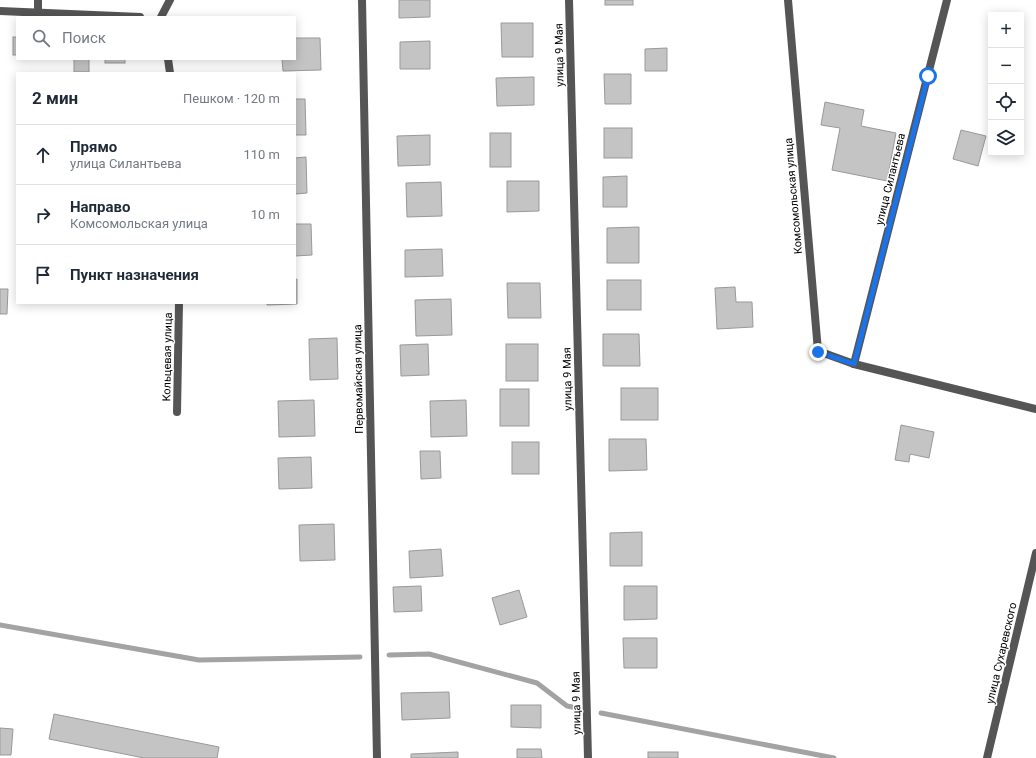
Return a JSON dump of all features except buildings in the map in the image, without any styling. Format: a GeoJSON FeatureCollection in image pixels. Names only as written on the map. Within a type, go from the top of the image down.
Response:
{"type":"FeatureCollection","features":[{"type":"Feature","properties":{"kind":"street"},"geometry":{"type":"LineString","coordinates":[[38,0],[38,12]]}},
{"type":"Feature","properties":{"kind":"street"},"geometry":{"type":"LineString","coordinates":[[162,16],[170,0]]}},
{"type":"Feature","properties":{"kind":"street","name":"Первомайская улица"},"geometry":{"type":"LineString","coordinates":[[362,0],[377,758]]}},
{"type":"Feature","properties":{"kind":"street","name":"улица 9 Мая"},"geometry":{"type":"LineString","coordinates":[[569,0],[588,758]]}},
{"type":"Feature","properties":{"kind":"street","name":"Комсомольская улица"},"geometry":{"type":"LineString","coordinates":[[788,0],[818,352],[854,364]]}},
{"type":"Feature","properties":{"kind":"street","name":"улица Силантьева"},"geometry":{"type":"LineString","coordinates":[[854,364],[947,0]]}},
{"type":"Feature","properties":{"kind":"street"},"geometry":{"type":"LineString","coordinates":[[0,11],[120,16]]}},
{"type":"Feature","properties":{"kind":"street"},"geometry":{"type":"LineString","coordinates":[[168,60],[170,72]]}},
{"type":"Feature","properties":{"kind":"street","name":"Кольцевая улица"},"geometry":{"type":"LineString","coordinates":[[177,412],[179,304]]}},
{"type":"Feature","properties":{"kind":"street"},"geometry":{"type":"LineString","coordinates":[[854,364],[1036,409]]}},
{"type":"Feature","properties":{"kind":"street","name":"улица Сухаревского"},"geometry":{"type":"LineString","coordinates":[[987,758],[1036,553]]}},
{"type":"Feature","properties":{"kind":"waterway"},"geometry":{"type":"LineString","coordinates":[[0,625],[199,660],[360,657]]}},
{"type":"Feature","properties":{"kind":"waterway"},"geometry":{"type":"LineString","coordinates":[[389,655],[429,654],[537,683],[567,706],[572,707]]}},
{"type":"Feature","properties":{"kind":"waterway"},"geometry":{"type":"LineString","coordinates":[[601,713],[834,758]]}},
{"type":"Feature","properties":{"kind":"route"},"geometry":{"type":"LineString","coordinates":[[818,352],[854,364],[928,76]]}}]}
